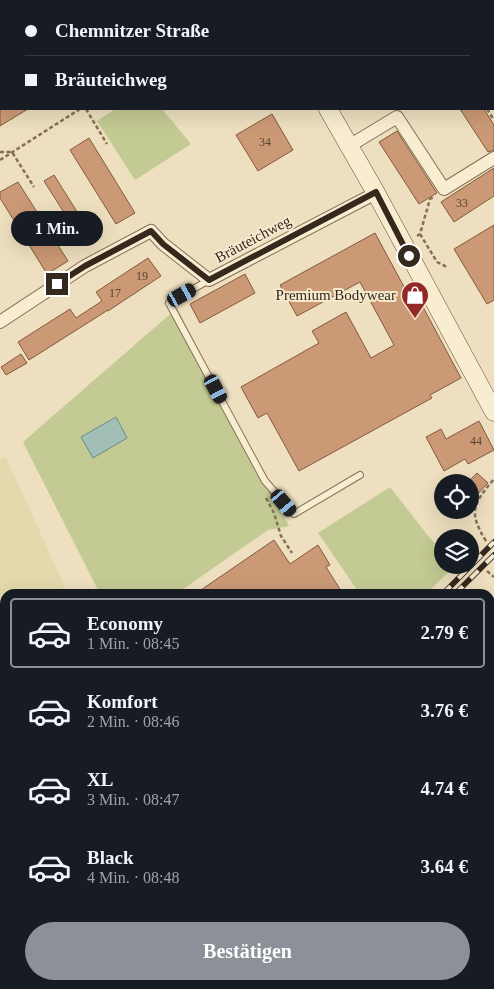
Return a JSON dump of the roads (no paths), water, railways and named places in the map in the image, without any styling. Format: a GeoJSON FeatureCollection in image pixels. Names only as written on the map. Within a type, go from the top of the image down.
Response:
{"type":"FeatureCollection","features":[{"type":"Feature","properties":{"kind":"street"},"geometry":{"type":"LineString","coordinates":[[329,110],[376,192],[494,412]]}},
{"type":"Feature","properties":{"kind":"street"},"geometry":{"type":"LineString","coordinates":[[349,146],[397,117],[444,190],[494,158]]}},
{"type":"Feature","properties":{"kind":"street","name":"Bräuteichweg"},"geometry":{"type":"LineString","coordinates":[[0,322],[85,266],[151,231],[163,244],[209,280],[376,192]]}},
{"type":"Feature","properties":{"kind":"lane"},"geometry":{"type":"LineString","coordinates":[[209,280],[169,303],[265,481],[294,514],[360,475]]}},
{"type":"Feature","properties":{"kind":"water"},"geometry":{"type":"Polygon","coordinates":[[[116,417],[127,438],[93,458],[81,437],[116,417]]]}},
{"type":"Feature","properties":{"kind":"railway"},"geometry":{"type":"LineString","coordinates":[[448,589],[494,542]]}},
{"type":"Feature","properties":{"kind":"railway"},"geometry":{"type":"LineString","coordinates":[[460,589],[494,555]]}},
{"type":"Feature","properties":{"kind":"place","name":"Premium Bodywear"},"geometry":{"type":"Point","coordinates":[415,319]}}]}
